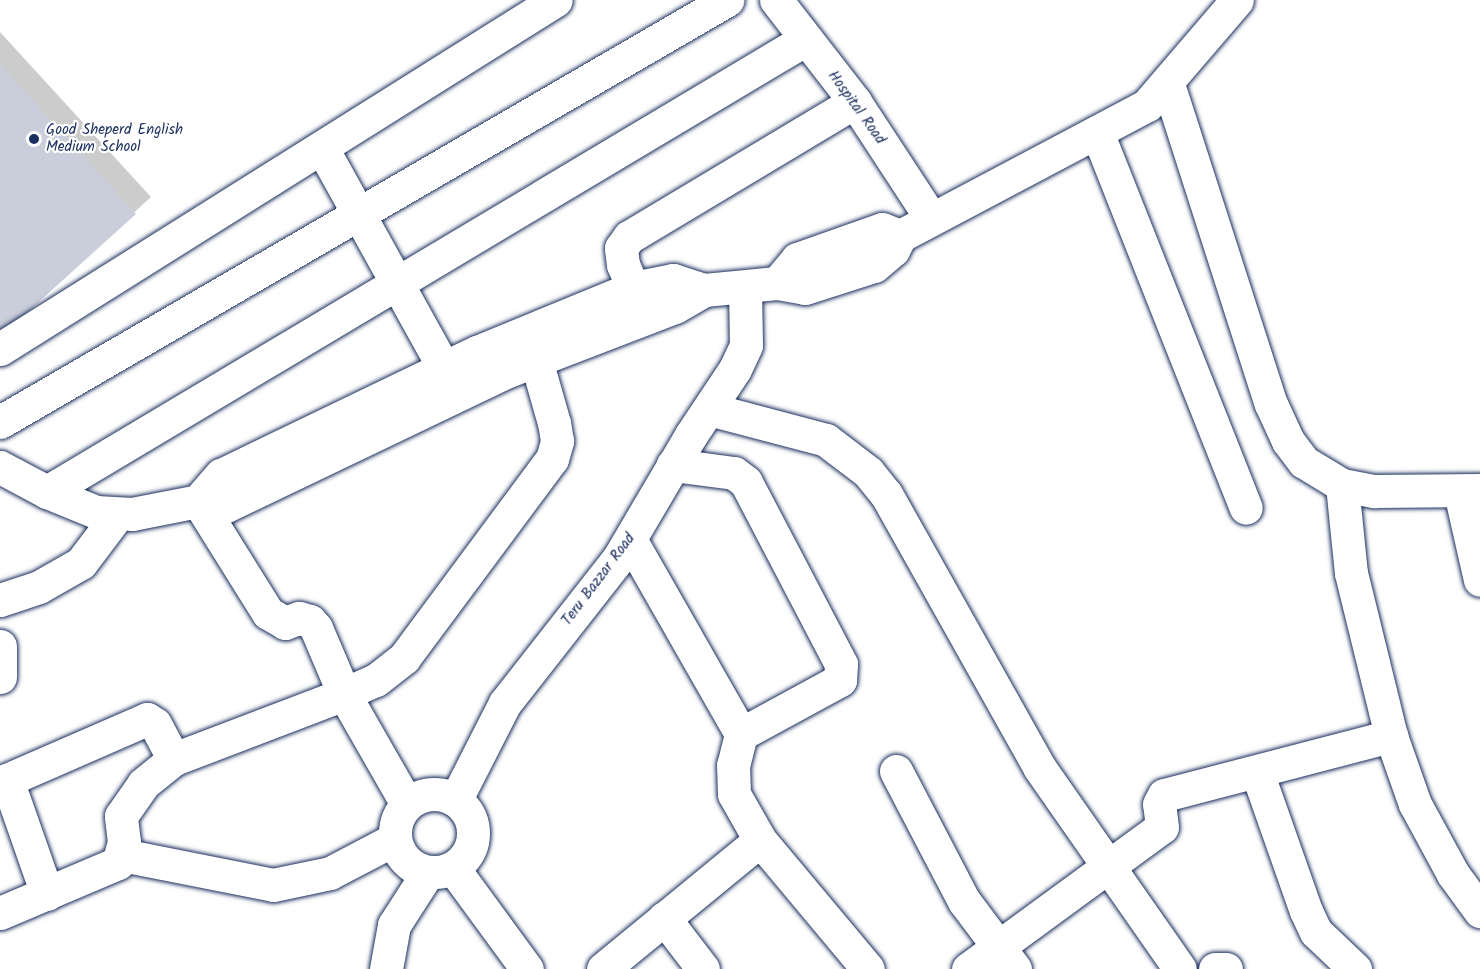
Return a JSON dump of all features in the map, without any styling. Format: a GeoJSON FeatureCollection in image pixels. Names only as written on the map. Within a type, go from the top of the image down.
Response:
{"type":"FeatureCollection","features":[{"type":"Feature","properties":{"kind":"street"},"geometry":{"type":"LineString","coordinates":[[0,349],[556,0]]}},
{"type":"Feature","properties":{"kind":"street"},"geometry":{"type":"LineString","coordinates":[[0,422],[727,0]]}},
{"type":"Feature","properties":{"kind":"street","name":"Hospital Road"},"geometry":{"type":"LineString","coordinates":[[776,0],[855,102],[931,218]]}},
{"type":"Feature","properties":{"kind":"street"},"geometry":{"type":"LineString","coordinates":[[198,501],[221,475],[444,368],[633,288],[673,280],[705,290],[745,289],[777,283],[817,286],[874,266],[893,250],[900,236],[1147,105],[1168,84],[1237,0]]}},
{"type":"Feature","properties":{"kind":"street"},"geometry":{"type":"LineString","coordinates":[[47,492],[806,39]]}},
{"type":"Feature","properties":{"kind":"street"},"geometry":{"type":"LineString","coordinates":[[1168,84],[1271,404],[1288,441],[1304,462],[1342,485],[1374,491],[1470,491],[1480,580]]}},
{"type":"Feature","properties":{"kind":"street"},"geometry":{"type":"LineString","coordinates":[[633,288],[622,265],[621,249],[629,237],[855,102]]}},
{"type":"Feature","properties":{"kind":"street"},"geometry":{"type":"LineString","coordinates":[[1098,132],[1246,508]]}},
{"type":"Feature","properties":{"kind":"street"},"geometry":{"type":"LineString","coordinates":[[322,148],[444,368]]}},
{"type":"Feature","properties":{"kind":"street","name":"Teru Bazzar Road"},"geometry":{"type":"LineString","coordinates":[[456,799],[505,703],[631,541],[746,345],[745,289]]}},
{"type":"Feature","properties":{"kind":"street"},"geometry":{"type":"LineString","coordinates":[[0,467],[47,492],[96,512],[118,514],[198,501],[226,506],[536,360],[675,307],[705,290]]}},
{"type":"Feature","properties":{"kind":"street"},"geometry":{"type":"LineString","coordinates":[[0,913],[106,870],[122,855],[121,816],[143,784],[174,759],[376,680],[404,658],[544,472],[556,441],[536,360]]}},
{"type":"Feature","properties":{"kind":"street"},"geometry":{"type":"LineString","coordinates":[[709,409],[826,440],[850,455],[868,472],[886,494],[1015,727],[1108,868],[1180,969]]}},
{"type":"Feature","properties":{"kind":"street"},"geometry":{"type":"LineString","coordinates":[[674,465],[734,474],[746,482],[842,664],[840,680],[833,686],[741,734]]}},
{"type":"Feature","properties":{"kind":"street"},"geometry":{"type":"LineString","coordinates":[[1342,485],[1351,573],[1390,736],[1415,804],[1453,874],[1480,911]]}},
{"type":"Feature","properties":{"kind":"street"},"geometry":{"type":"LineString","coordinates":[[198,501],[268,613],[285,623],[299,618],[310,621],[316,628],[344,694],[407,804]]}},
{"type":"Feature","properties":{"kind":"street"},"geometry":{"type":"LineString","coordinates":[[0,600],[39,587],[81,563],[118,514]]}},
{"type":"Feature","properties":{"kind":"street"},"geometry":{"type":"LineString","coordinates":[[631,541],[741,734],[733,765],[734,794],[760,840],[868,969]]}},
{"type":"Feature","properties":{"kind":"street"},"geometry":{"type":"LineString","coordinates":[[0,646],[0,677]]}},
{"type":"Feature","properties":{"kind":"street"},"geometry":{"type":"LineString","coordinates":[[47,894],[3,768],[147,719],[155,724],[174,759]]}},
{"type":"Feature","properties":{"kind":"street"},"geometry":{"type":"LineString","coordinates":[[968,969],[1007,958],[1108,868],[1162,827],[1159,804],[1164,795],[1390,736]]}},
{"type":"Feature","properties":{"kind":"street"},"geometry":{"type":"LineString","coordinates":[[896,771],[964,901],[1007,958]]}},
{"type":"Feature","properties":{"kind":"street"},"geometry":{"type":"LineString","coordinates":[[1257,772],[1305,911],[1316,932],[1355,969]]}},
{"type":"Feature","properties":{"kind":"street"},"geometry":{"type":"LineString","coordinates":[[386,969],[394,925],[440,870],[464,859],[474,834],[472,820],[456,799],[429,794],[407,804],[399,814],[395,839],[406,861],[440,870],[527,969]]}},
{"type":"Feature","properties":{"kind":"street"},"geometry":{"type":"LineString","coordinates":[[122,855],[273,885],[320,876],[395,839]]}},
{"type":"Feature","properties":{"kind":"street"},"geometry":{"type":"LineString","coordinates":[[603,969],[760,840]]}},
{"type":"Feature","properties":{"kind":"street"},"geometry":{"type":"LineString","coordinates":[[664,918],[703,969]]}},
{"type":"Feature","properties":{"kind":"street"},"geometry":{"type":"LineString","coordinates":[[1215,969],[1226,969]]}},
{"type":"Feature","properties":{"kind":"building","name":"Good Sheperd English Medium School"},"geometry":{"type":"Polygon","coordinates":[[[0,64],[136,214],[0,337],[0,64]]]}},
{"type":"Feature","properties":{"kind":"place","name":"Good Sheperd English Medium School"},"geometry":{"type":"Point","coordinates":[34,139]}}]}
